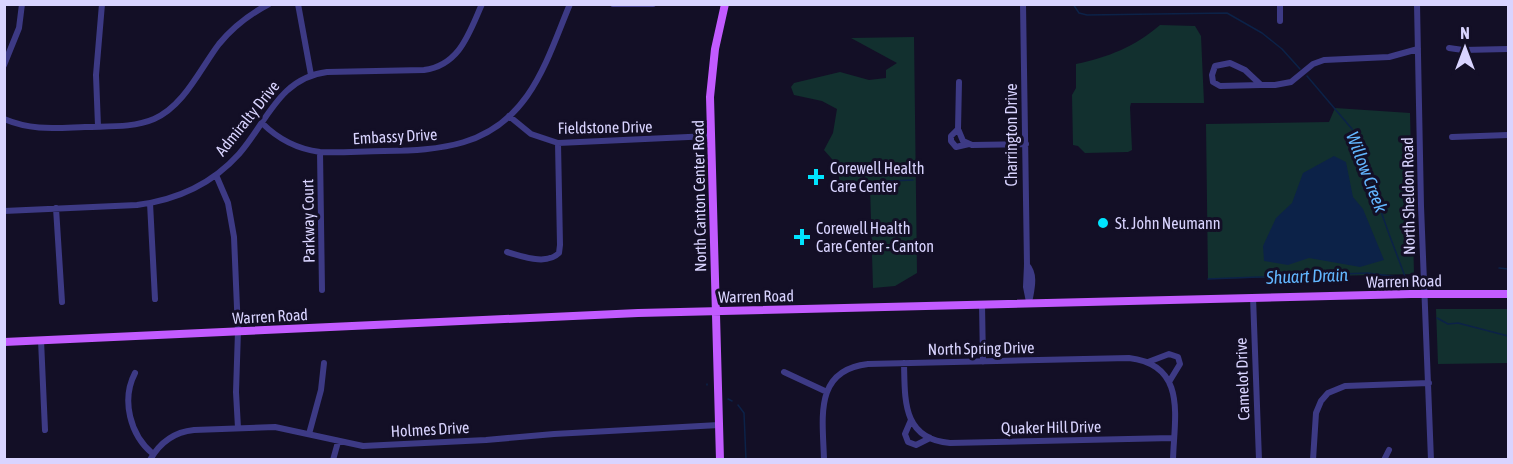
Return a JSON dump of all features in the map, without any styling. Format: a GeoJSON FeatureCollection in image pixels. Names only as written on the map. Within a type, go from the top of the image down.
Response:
{"type":"FeatureCollection","features":[{"type":"Feature","properties":{"kind":"main road","name":"North Canton Center Road"},"geometry":{"type":"LineString","coordinates":[[720,459],[710,136],[713,65],[725,4]]}},
{"type":"Feature","properties":{"kind":"main road","name":"Warren Road"},"geometry":{"type":"LineString","coordinates":[[4,342],[715,310],[1253,297],[1509,294]]}},
{"type":"Feature","properties":{"kind":"street"},"geometry":{"type":"LineString","coordinates":[[4,65],[19,28],[22,4]]}},
{"type":"Feature","properties":{"kind":"street"},"geometry":{"type":"LineString","coordinates":[[98,126],[96,75],[102,4]]}},
{"type":"Feature","properties":{"kind":"street"},"geometry":{"type":"LineString","coordinates":[[4,119],[34,128],[98,126],[140,123],[164,113],[178,100],[226,37],[248,17],[269,4]]}},
{"type":"Feature","properties":{"kind":"street"},"geometry":{"type":"LineString","coordinates":[[298,4],[311,75]]}},
{"type":"Feature","properties":{"kind":"street","name":"Admiralty Drive"},"geometry":{"type":"LineString","coordinates":[[4,211],[150,203],[182,194],[216,175],[238,154],[286,90],[297,81],[327,72],[424,69],[440,66],[451,60],[461,49],[482,4]]}},
{"type":"Feature","properties":{"kind":"street","name":"Embassy Drive"},"geometry":{"type":"LineString","coordinates":[[261,123],[289,143],[306,150],[320,152],[443,148],[478,137],[509,116],[526,97],[537,79],[570,4]]}},
{"type":"Feature","properties":{"kind":"street"},"geometry":{"type":"LineString","coordinates":[[613,4],[653,4]]}},
{"type":"Feature","properties":{"kind":"street","name":"Charrington Drive"},"geometry":{"type":"LineString","coordinates":[[1023,4],[1026,287],[1029,302]]}},
{"type":"Feature","properties":{"kind":"street"},"geometry":{"type":"LineString","coordinates":[[1280,4],[1281,21]]}},
{"type":"Feature","properties":{"kind":"street","name":"North Sheldon Road"},"geometry":{"type":"LineString","coordinates":[[1417,4],[1421,206],[1431,459]]}},
{"type":"Feature","properties":{"kind":"street"},"geometry":{"type":"LineString","coordinates":[[1449,48],[1509,49]]}},
{"type":"Feature","properties":{"kind":"street"},"geometry":{"type":"LineString","coordinates":[[1261,85],[1245,70],[1230,63],[1215,66],[1212,75],[1213,82],[1220,86],[1280,85],[1291,82],[1313,64],[1324,60],[1389,57],[1418,49]]}},
{"type":"Feature","properties":{"kind":"street"},"geometry":{"type":"LineString","coordinates":[[959,82],[958,129],[961,138],[969,144]]}},
{"type":"Feature","properties":{"kind":"street","name":"Fieldstone Drive"},"geometry":{"type":"LineString","coordinates":[[509,116],[531,134],[558,143],[710,136]]}},
{"type":"Feature","properties":{"kind":"street"},"geometry":{"type":"LineString","coordinates":[[958,129],[951,136],[952,144],[956,147],[969,144],[1026,144]]}},
{"type":"Feature","properties":{"kind":"street"},"geometry":{"type":"LineString","coordinates":[[1452,137],[1509,135]]}},
{"type":"Feature","properties":{"kind":"street"},"geometry":{"type":"LineString","coordinates":[[507,252],[529,259],[550,258],[560,250],[558,143]]}},
{"type":"Feature","properties":{"kind":"street","name":"Parkway Court"},"geometry":{"type":"LineString","coordinates":[[320,152],[322,290]]}},
{"type":"Feature","properties":{"kind":"street"},"geometry":{"type":"LineString","coordinates":[[216,175],[228,203],[233,225],[238,331],[236,392],[238,428]]}},
{"type":"Feature","properties":{"kind":"street"},"geometry":{"type":"LineString","coordinates":[[150,203],[155,298]]}},
{"type":"Feature","properties":{"kind":"street"},"geometry":{"type":"LineString","coordinates":[[56,208],[62,302]]}},
{"type":"Feature","properties":{"kind":"street","name":"Camelot Drive"},"geometry":{"type":"LineString","coordinates":[[1253,297],[1259,459]]}},
{"type":"Feature","properties":{"kind":"street"},"geometry":{"type":"LineString","coordinates":[[982,304],[983,362]]}},
{"type":"Feature","properties":{"kind":"street"},"geometry":{"type":"LineString","coordinates":[[41,340],[45,430]]}},
{"type":"Feature","properties":{"kind":"street","name":"North Spring Drive"},"geometry":{"type":"LineString","coordinates":[[826,392],[837,376],[853,367],[868,364],[1129,358],[1148,362],[1161,371],[1169,382],[1180,364],[1178,357],[1169,354],[1148,362]]}},
{"type":"Feature","properties":{"kind":"street"},"geometry":{"type":"LineString","coordinates":[[309,434],[321,390],[324,363]]}},
{"type":"Feature","properties":{"kind":"street","name":"Quaker Hill Drive"},"geometry":{"type":"LineString","coordinates":[[904,363],[905,404],[911,420],[905,434],[908,442],[916,445],[930,438],[950,443],[1173,438]]}},
{"type":"Feature","properties":{"kind":"street"},"geometry":{"type":"LineString","coordinates":[[784,372],[826,392],[823,410],[824,459]]}},
{"type":"Feature","properties":{"kind":"street"},"geometry":{"type":"LineString","coordinates":[[135,373],[130,382],[129,394],[131,424],[151,457]]}},
{"type":"Feature","properties":{"kind":"street"},"geometry":{"type":"LineString","coordinates":[[1169,382],[1176,402],[1173,459]]}},
{"type":"Feature","properties":{"kind":"street"},"geometry":{"type":"LineString","coordinates":[[1313,459],[1315,417],[1323,398],[1333,390],[1345,386],[1429,383]]}},
{"type":"Feature","properties":{"kind":"street"},"geometry":{"type":"LineString","coordinates":[[911,420],[930,438]]}},
{"type":"Feature","properties":{"kind":"street","name":"Holmes Drive"},"geometry":{"type":"LineString","coordinates":[[151,457],[166,440],[182,432],[238,428],[275,427],[363,446],[719,424]]}},
{"type":"Feature","properties":{"kind":"street"},"geometry":{"type":"LineString","coordinates":[[333,459],[338,441]]}},
{"type":"Feature","properties":{"kind":"street"},"geometry":{"type":"LineString","coordinates":[[1384,459],[1389,450]]}},
{"type":"Feature","properties":{"kind":"green space"},"geometry":{"type":"Polygon","coordinates":[[[1160,25],[1195,26],[1201,36],[1204,103],[1131,103],[1132,150],[1085,153],[1078,146],[1073,145],[1072,95],[1076,88],[1076,64],[1121,50],[1160,25]]]}},
{"type":"Feature","properties":{"kind":"green space"},"geometry":{"type":"Polygon","coordinates":[[[914,37],[917,273],[895,286],[873,288],[870,185],[839,185],[839,167],[824,150],[833,133],[837,109],[822,101],[794,95],[791,87],[794,83],[840,72],[869,80],[886,78],[886,70],[897,63],[851,38],[914,37]]]}},
{"type":"Feature","properties":{"kind":"green space"},"geometry":{"type":"Polygon","coordinates":[[[1335,108],[1410,113],[1414,274],[1208,279],[1206,124],[1329,122],[1335,108]]]}},
{"type":"Feature","properties":{"kind":"green space"},"geometry":{"type":"Polygon","coordinates":[[[1436,309],[1508,309],[1508,363],[1438,364],[1436,309]]]}},
{"type":"Feature","properties":{"kind":"water"},"geometry":{"type":"Polygon","coordinates":[[[1334,156],[1346,162],[1353,197],[1363,209],[1384,260],[1360,267],[1309,258],[1288,265],[1264,261],[1263,246],[1276,218],[1292,203],[1303,173],[1334,156]]]}},
{"type":"Feature","properties":{"kind":"waterway","name":"Willow Creek"},"geometry":{"type":"LineString","coordinates":[[1073,4],[1079,13],[1087,15],[1227,13],[1262,33],[1282,49],[1300,69]]}},
{"type":"Feature","properties":{"kind":"waterway","name":"Willow Creek"},"geometry":{"type":"LineString","coordinates":[[1307,76],[1352,129],[1406,279]]}},
{"type":"Feature","properties":{"kind":"waterway","name":"Shuart Drain"},"geometry":{"type":"LineString","coordinates":[[843,183],[913,180]]}},
{"type":"Feature","properties":{"kind":"waterway"},"geometry":{"type":"LineString","coordinates":[[1499,268],[1508,269]]}},
{"type":"Feature","properties":{"kind":"waterway","name":"Shuart Drain"},"geometry":{"type":"LineString","coordinates":[[1208,279],[1368,273],[1405,278]]}},
{"type":"Feature","properties":{"kind":"waterway","name":"Willow Creek"},"geometry":{"type":"LineString","coordinates":[[1437,318],[1448,324],[1458,323],[1508,336]]}},
{"type":"Feature","properties":{"kind":"waterway"},"geometry":{"type":"LineString","coordinates":[[728,399],[732,401]]}},
{"type":"Feature","properties":{"kind":"waterway"},"geometry":{"type":"LineString","coordinates":[[738,405],[744,413],[746,460]]}},
{"type":"Feature","properties":{"kind":"place","name":"Corewell Health Care Center"},"geometry":{"type":"Point","coordinates":[816,177]}},
{"type":"Feature","properties":{"kind":"place","name":"St. John Neumann"},"geometry":{"type":"Point","coordinates":[1103,223]}},
{"type":"Feature","properties":{"kind":"place","name":"Corewell Health Care Center - Canton"},"geometry":{"type":"Point","coordinates":[802,237]}}]}
